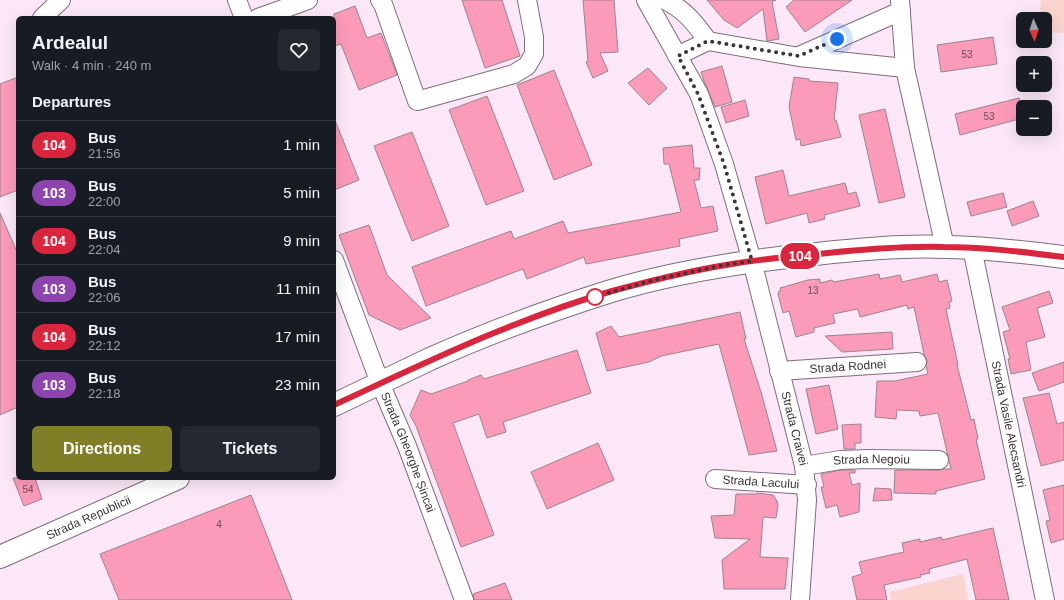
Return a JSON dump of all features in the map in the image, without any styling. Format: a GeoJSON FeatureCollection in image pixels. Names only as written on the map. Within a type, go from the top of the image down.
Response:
{"type":"FeatureCollection","features":[{"type":"Feature","properties":{"kind":"main road"},"geometry":{"type":"LineString","coordinates":[[336,404],[448,351],[569,305],[654,280],[724,265],[883,248],[972,248],[1015,251],[1064,257]]}},
{"type":"Feature","properties":{"kind":"main road","name":"Strada Republicii"},"geometry":{"type":"LineString","coordinates":[[0,557],[173,480]]}},
{"type":"Feature","properties":{"kind":"street"},"geometry":{"type":"LineString","coordinates":[[44,16],[61,0]]}},
{"type":"Feature","properties":{"kind":"street"},"geometry":{"type":"LineString","coordinates":[[238,0],[243,16]]}},
{"type":"Feature","properties":{"kind":"street"},"geometry":{"type":"LineString","coordinates":[[264,16],[308,0]]}},
{"type":"Feature","properties":{"kind":"street"},"geometry":{"type":"LineString","coordinates":[[380,0],[383,4],[417,101],[514,74],[526,66],[534,54],[534,37],[527,0]]}},
{"type":"Feature","properties":{"kind":"street"},"geometry":{"type":"LineString","coordinates":[[646,0],[698,94],[724,164],[752,261]]}},
{"type":"Feature","properties":{"kind":"street"},"geometry":{"type":"LineString","coordinates":[[665,0],[676,6],[690,17],[708,41]]}},
{"type":"Feature","properties":{"kind":"street"},"geometry":{"type":"LineString","coordinates":[[799,56],[901,6],[905,68],[945,247]]}},
{"type":"Feature","properties":{"kind":"street"},"geometry":{"type":"LineString","coordinates":[[678,56],[708,41],[799,56],[905,68]]}},
{"type":"Feature","properties":{"kind":"street","name":"Strada Vasile Alecsandri"},"geometry":{"type":"LineString","coordinates":[[972,248],[1045,600]]}},
{"type":"Feature","properties":{"kind":"street","name":"Strada Craivei"},"geometry":{"type":"LineString","coordinates":[[752,261],[804,466],[807,485],[808,500],[800,600]]}},
{"type":"Feature","properties":{"kind":"street","name":"Strada Gheorghe Șincai"},"geometry":{"type":"LineString","coordinates":[[336,265],[380,383],[407,446],[464,600]]}},
{"type":"Feature","properties":{"kind":"street","name":"Strada Rodnei"},"geometry":{"type":"LineString","coordinates":[[780,371],[917,362]]}},
{"type":"Feature","properties":{"kind":"street","name":"Strada Negoiu"},"geometry":{"type":"LineString","coordinates":[[804,466],[840,460],[939,460]]}},
{"type":"Feature","properties":{"kind":"street","name":"Strada Lacului"},"geometry":{"type":"LineString","coordinates":[[715,479],[807,485]]}},
{"type":"Feature","properties":{"kind":"shaded area"},"geometry":{"type":"Polygon","coordinates":[[[1041,0],[1064,0],[1064,33],[1052,32],[1052,12],[1040,12],[1041,0]]]}},
{"type":"Feature","properties":{"kind":"shaded area"},"geometry":{"type":"Polygon","coordinates":[[[963,574],[968,600],[891,600],[889,592],[963,574]]]}},
{"type":"Feature","properties":{"kind":"building"},"geometry":{"type":"Polygon","coordinates":[[[462,0],[502,0],[520,56],[485,68],[462,0]]]}},
{"type":"Feature","properties":{"kind":"building"},"geometry":{"type":"Polygon","coordinates":[[[583,0],[614,0],[618,52],[600,53],[608,71],[593,78],[586,62],[588,61],[583,0]]]}},
{"type":"Feature","properties":{"kind":"building"},"geometry":{"type":"Polygon","coordinates":[[[707,0],[776,0],[772,2],[779,39],[767,41],[763,9],[737,28],[724,20],[707,0]]]}},
{"type":"Feature","properties":{"kind":"building"},"geometry":{"type":"Polygon","coordinates":[[[794,0],[852,0],[805,32],[786,7],[794,0]]]}},
{"type":"Feature","properties":{"kind":"building"},"geometry":{"type":"Polygon","coordinates":[[[355,6],[367,38],[381,33],[397,75],[359,90],[341,44],[336,45],[336,16],[334,16],[334,14],[355,6]]]}},
{"type":"Feature","properties":{"kind":"building"},"geometry":{"type":"Polygon","coordinates":[[[993,37],[997,64],[941,72],[937,45],[993,37]]]}},
{"type":"Feature","properties":{"kind":"building"},"geometry":{"type":"Polygon","coordinates":[[[722,66],[732,102],[715,107],[701,72],[722,66]]]}},
{"type":"Feature","properties":{"kind":"building"},"geometry":{"type":"Polygon","coordinates":[[[648,68],[667,88],[649,105],[628,83],[648,68]]]}},
{"type":"Feature","properties":{"kind":"building"},"geometry":{"type":"Polygon","coordinates":[[[554,70],[592,165],[554,180],[517,85],[554,70]]]}},
{"type":"Feature","properties":{"kind":"building"},"geometry":{"type":"Polygon","coordinates":[[[794,77],[809,79],[809,81],[838,83],[834,120],[836,120],[841,137],[801,146],[800,139],[796,140],[789,107],[794,77]]]}},
{"type":"Feature","properties":{"kind":"building"},"geometry":{"type":"Polygon","coordinates":[[[16,78],[16,191],[0,197],[0,84],[16,78]]]}},
{"type":"Feature","properties":{"kind":"building"},"geometry":{"type":"Polygon","coordinates":[[[487,96],[524,191],[486,205],[449,110],[487,96]]]}},
{"type":"Feature","properties":{"kind":"building"},"geometry":{"type":"Polygon","coordinates":[[[1019,98],[1020,100],[1016,100],[1016,120],[960,135],[955,114],[1019,98]]]}},
{"type":"Feature","properties":{"kind":"building"},"geometry":{"type":"Polygon","coordinates":[[[745,100],[749,116],[726,123],[721,107],[745,100]]]}},
{"type":"Feature","properties":{"kind":"building"},"geometry":{"type":"Polygon","coordinates":[[[885,109],[905,197],[879,203],[859,115],[885,109]]]}},
{"type":"Feature","properties":{"kind":"building"},"geometry":{"type":"Polygon","coordinates":[[[336,123],[359,180],[336,189],[336,123]]]}},
{"type":"Feature","properties":{"kind":"building"},"geometry":{"type":"Polygon","coordinates":[[[412,132],[449,226],[412,241],[374,146],[412,132]]]}},
{"type":"Feature","properties":{"kind":"building"},"geometry":{"type":"Polygon","coordinates":[[[692,145],[694,168],[700,168],[699,180],[694,180],[701,208],[713,206],[718,231],[679,239],[680,246],[586,264],[584,257],[527,279],[523,269],[426,306],[412,267],[511,231],[514,239],[563,221],[568,233],[681,212],[669,164],[664,164],[663,148],[692,145]]]}},
{"type":"Feature","properties":{"kind":"building"},"geometry":{"type":"Polygon","coordinates":[[[783,170],[789,196],[845,183],[848,194],[856,192],[860,206],[824,215],[825,219],[809,223],[807,213],[766,224],[755,177],[783,170]]]}},
{"type":"Feature","properties":{"kind":"building"},"geometry":{"type":"Polygon","coordinates":[[[1003,193],[1007,207],[971,216],[967,202],[1003,193]]]}},
{"type":"Feature","properties":{"kind":"building"},"geometry":{"type":"Polygon","coordinates":[[[1033,201],[1039,216],[1012,226],[1007,211],[1033,201]]]}},
{"type":"Feature","properties":{"kind":"building"},"geometry":{"type":"Polygon","coordinates":[[[0,213],[16,249],[16,408],[0,415],[0,213]]]}},
{"type":"Feature","properties":{"kind":"building"},"geometry":{"type":"Polygon","coordinates":[[[369,225],[387,275],[431,318],[400,330],[369,315],[339,235],[369,225]]]}},
{"type":"Feature","properties":{"kind":"building"},"geometry":{"type":"Polygon","coordinates":[[[879,274],[880,279],[900,275],[902,282],[937,274],[939,282],[947,280],[952,301],[949,302],[950,308],[946,309],[957,365],[971,420],[974,419],[978,439],[976,439],[985,479],[936,491],[936,494],[894,493],[895,470],[951,469],[938,413],[920,416],[919,411],[897,410],[896,419],[875,417],[877,381],[895,381],[928,374],[926,366],[927,361],[924,354],[914,307],[908,309],[907,305],[860,317],[858,309],[833,314],[835,323],[814,328],[814,332],[796,337],[789,311],[783,313],[778,294],[779,291],[781,291],[780,288],[808,280],[820,279],[820,283],[832,280],[834,282],[879,274]]]}},
{"type":"Feature","properties":{"kind":"building"},"geometry":{"type":"Polygon","coordinates":[[[1049,291],[1053,303],[1037,308],[1045,337],[1026,342],[1031,370],[1011,374],[1008,359],[1010,359],[1003,332],[1010,330],[1002,307],[1049,291]]]}},
{"type":"Feature","properties":{"kind":"building"},"geometry":{"type":"Polygon","coordinates":[[[740,312],[746,339],[744,339],[761,392],[777,451],[749,455],[719,344],[661,356],[649,362],[607,371],[596,333],[611,326],[619,337],[740,312]]]}},
{"type":"Feature","properties":{"kind":"building"},"geometry":{"type":"Polygon","coordinates":[[[892,332],[893,349],[842,352],[825,336],[892,332]]]}},
{"type":"Feature","properties":{"kind":"building"},"geometry":{"type":"Polygon","coordinates":[[[577,350],[591,393],[503,422],[506,432],[487,438],[479,414],[453,423],[494,535],[461,547],[416,426],[410,415],[421,390],[431,394],[481,375],[484,379],[577,350]]]}},
{"type":"Feature","properties":{"kind":"building"},"geometry":{"type":"Polygon","coordinates":[[[1064,362],[1064,382],[1039,391],[1032,373],[1064,362]]]}},
{"type":"Feature","properties":{"kind":"building"},"geometry":{"type":"Polygon","coordinates":[[[829,385],[838,429],[816,434],[806,389],[829,385]]]}},
{"type":"Feature","properties":{"kind":"building"},"geometry":{"type":"Polygon","coordinates":[[[1049,393],[1057,424],[1064,422],[1064,460],[1041,466],[1023,398],[1049,393]]]}},
{"type":"Feature","properties":{"kind":"building"},"geometry":{"type":"Polygon","coordinates":[[[861,424],[861,443],[855,443],[855,449],[844,449],[842,425],[861,424]]]}},
{"type":"Feature","properties":{"kind":"building"},"geometry":{"type":"Polygon","coordinates":[[[598,443],[614,480],[547,509],[531,472],[598,443]]]}},
{"type":"Feature","properties":{"kind":"building"},"geometry":{"type":"Polygon","coordinates":[[[841,470],[855,470],[855,473],[849,473],[852,485],[860,483],[859,512],[840,517],[837,505],[826,508],[821,487],[824,487],[821,474],[841,470]]]}},
{"type":"Feature","properties":{"kind":"building"},"geometry":{"type":"Polygon","coordinates":[[[13,478],[16,478],[16,480],[36,480],[42,499],[24,506],[13,478]]]}},
{"type":"Feature","properties":{"kind":"building"},"geometry":{"type":"Polygon","coordinates":[[[1064,485],[1064,539],[1051,543],[1046,521],[1050,520],[1043,490],[1064,485]]]}},
{"type":"Feature","properties":{"kind":"building"},"geometry":{"type":"Polygon","coordinates":[[[875,488],[891,489],[892,500],[873,501],[875,488]]]}},
{"type":"Feature","properties":{"kind":"building"},"geometry":{"type":"Polygon","coordinates":[[[757,493],[773,495],[777,501],[778,505],[776,518],[763,517],[760,557],[788,558],[785,589],[724,589],[722,560],[750,539],[715,538],[711,516],[734,515],[736,494],[757,493]]]}},
{"type":"Feature","properties":{"kind":"building"},"geometry":{"type":"Polygon","coordinates":[[[251,495],[292,600],[119,600],[100,554],[251,495]]]}},
{"type":"Feature","properties":{"kind":"building"},"geometry":{"type":"Polygon","coordinates":[[[993,528],[1009,600],[976,600],[967,559],[929,569],[930,573],[920,575],[921,577],[884,585],[887,600],[857,600],[852,577],[862,574],[859,562],[904,552],[902,543],[920,539],[920,542],[941,537],[942,540],[993,528]]]}},
{"type":"Feature","properties":{"kind":"building"},"geometry":{"type":"Polygon","coordinates":[[[505,583],[512,600],[474,600],[473,594],[505,583]]]}},
{"type":"Feature","properties":{"kind":"bus line","name":"104"},"geometry":{"type":"LineString","coordinates":[[336,404],[429,360],[506,328],[610,292],[686,273],[752,261],[883,248],[945,247],[1015,251],[1064,257]]}},
{"type":"Feature","properties":{"kind":"route"},"geometry":{"type":"LineString","coordinates":[[595,297],[654,280],[724,265],[752,261],[724,164],[698,94],[678,56],[708,41],[799,56],[837,39]]}}]}
